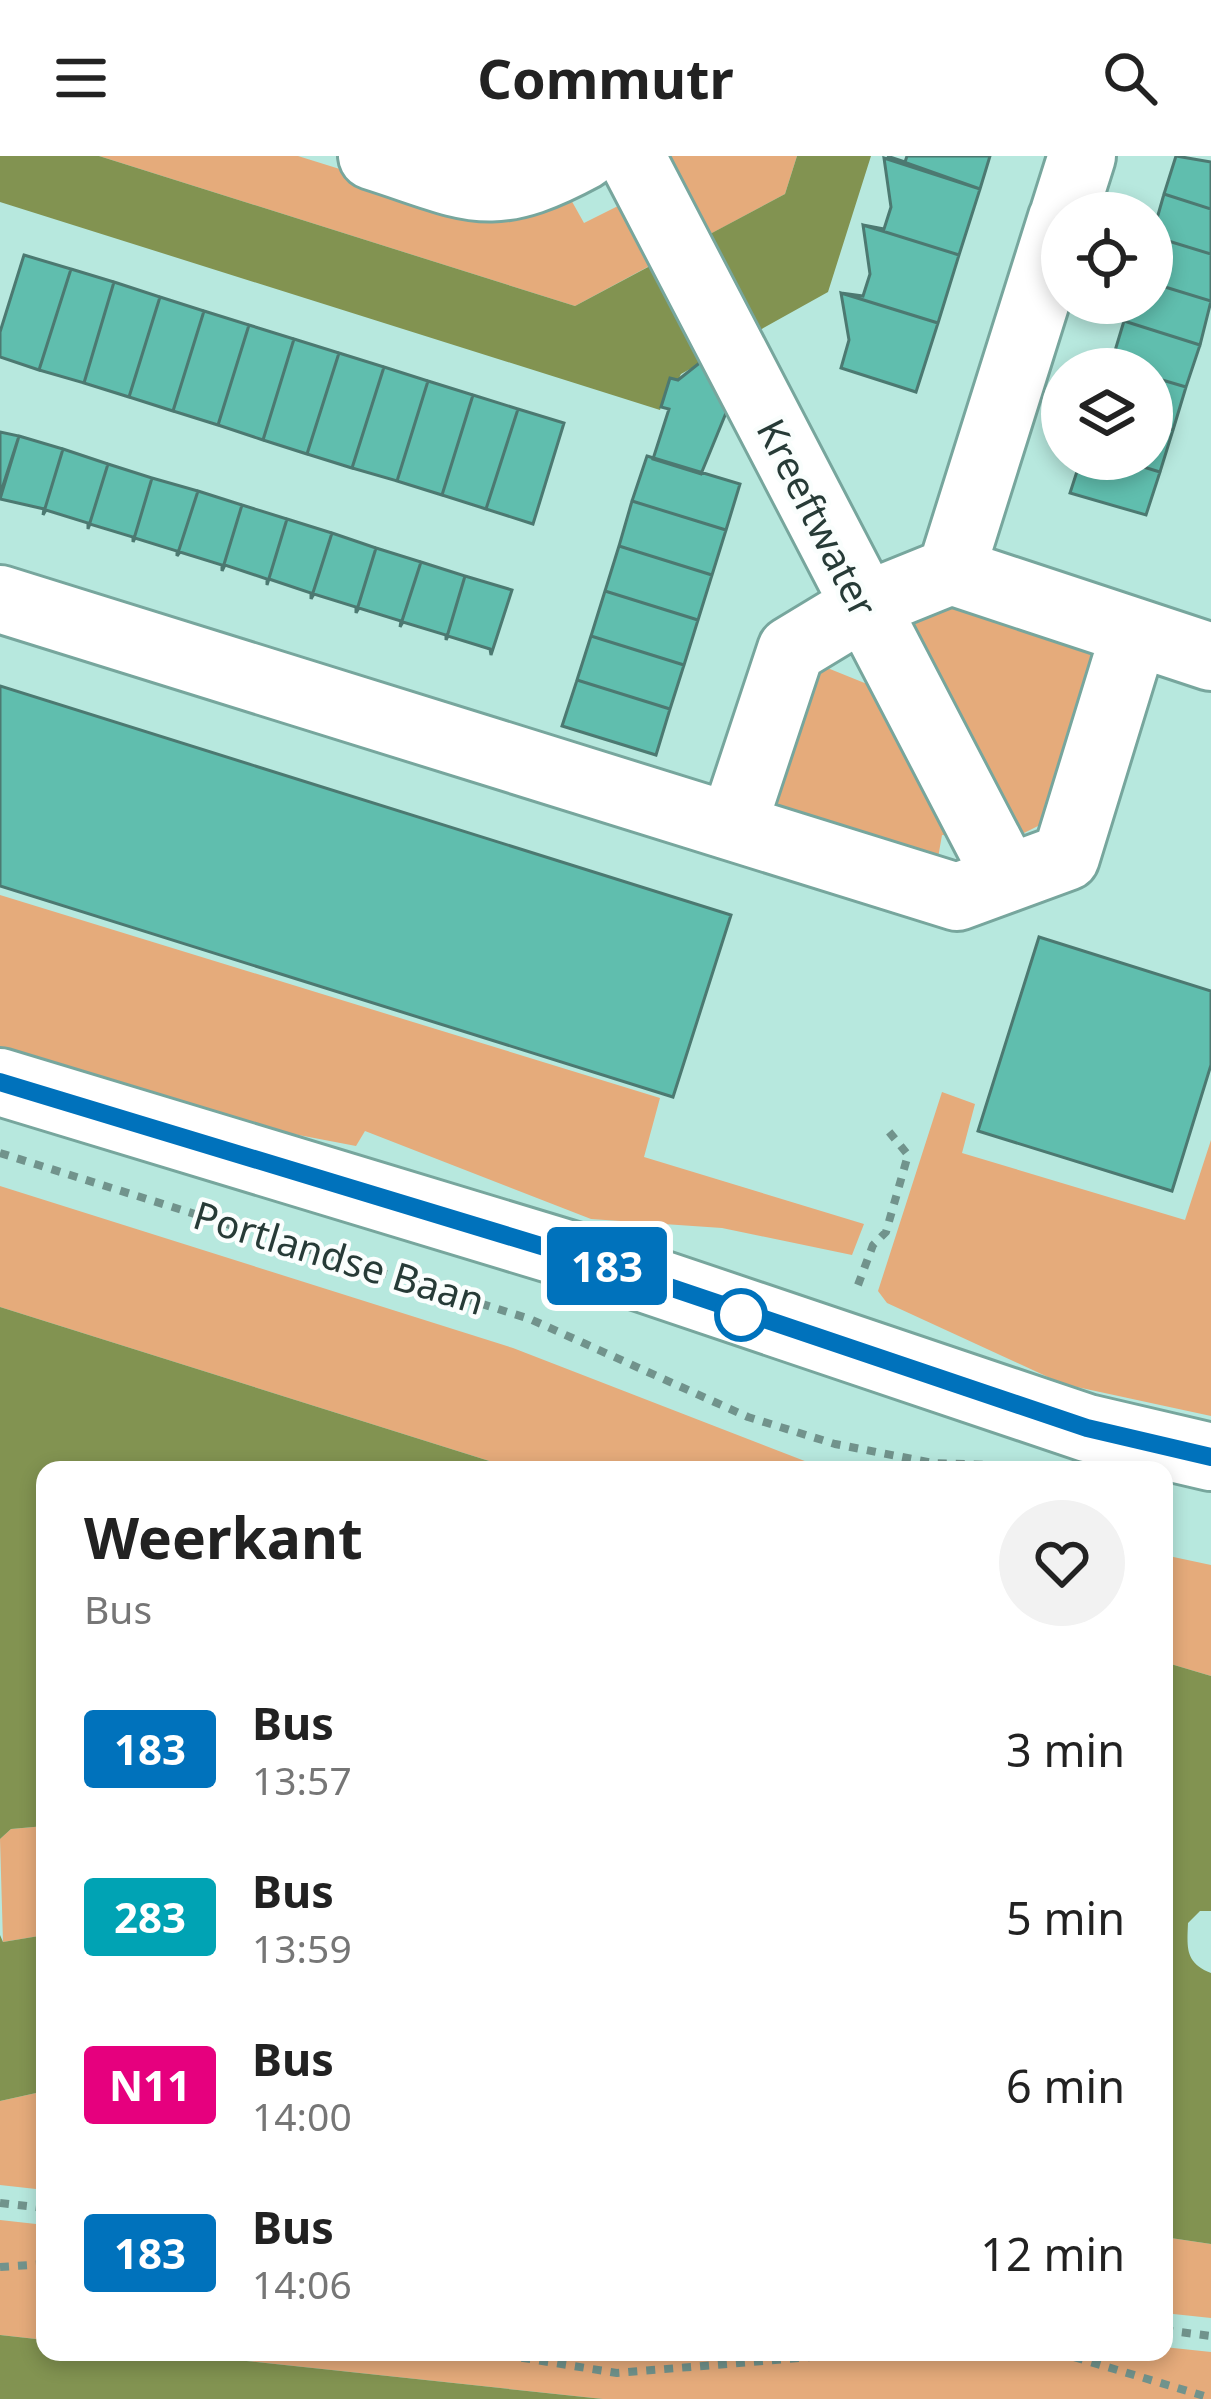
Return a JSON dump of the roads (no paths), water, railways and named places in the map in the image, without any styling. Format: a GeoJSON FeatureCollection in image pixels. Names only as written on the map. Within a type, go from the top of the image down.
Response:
{"type":"FeatureCollection","features":[{"type":"Feature","properties":{"kind":"street"},"geometry":{"type":"LineString","coordinates":[[372,156],[494,191],[535,182],[584,156]]}},
{"type":"Feature","properties":{"kind":"street"},"geometry":{"type":"LineString","coordinates":[[1070,192],[1082,156]]}},
{"type":"Feature","properties":{"kind":"street","name":"Kreeftwater"},"geometry":{"type":"LineString","coordinates":[[644,182],[1007,878]]}},
{"type":"Feature","properties":{"kind":"street"},"geometry":{"type":"LineString","coordinates":[[950,572],[1041,285]]}},
{"type":"Feature","properties":{"kind":"street"},"geometry":{"type":"LineString","coordinates":[[733,825],[790,650],[862,607],[950,572],[1211,657]]}},
{"type":"Feature","properties":{"kind":"street"},"geometry":{"type":"LineString","coordinates":[[0,599],[957,897],[1066,857],[1136,632]]}},
{"type":"Feature","properties":{"kind":"street","name":"Portlandse Baan"},"geometry":{"type":"LineString","coordinates":[[0,1082],[604,1265],[1087,1428],[1211,1456]]}}]}
